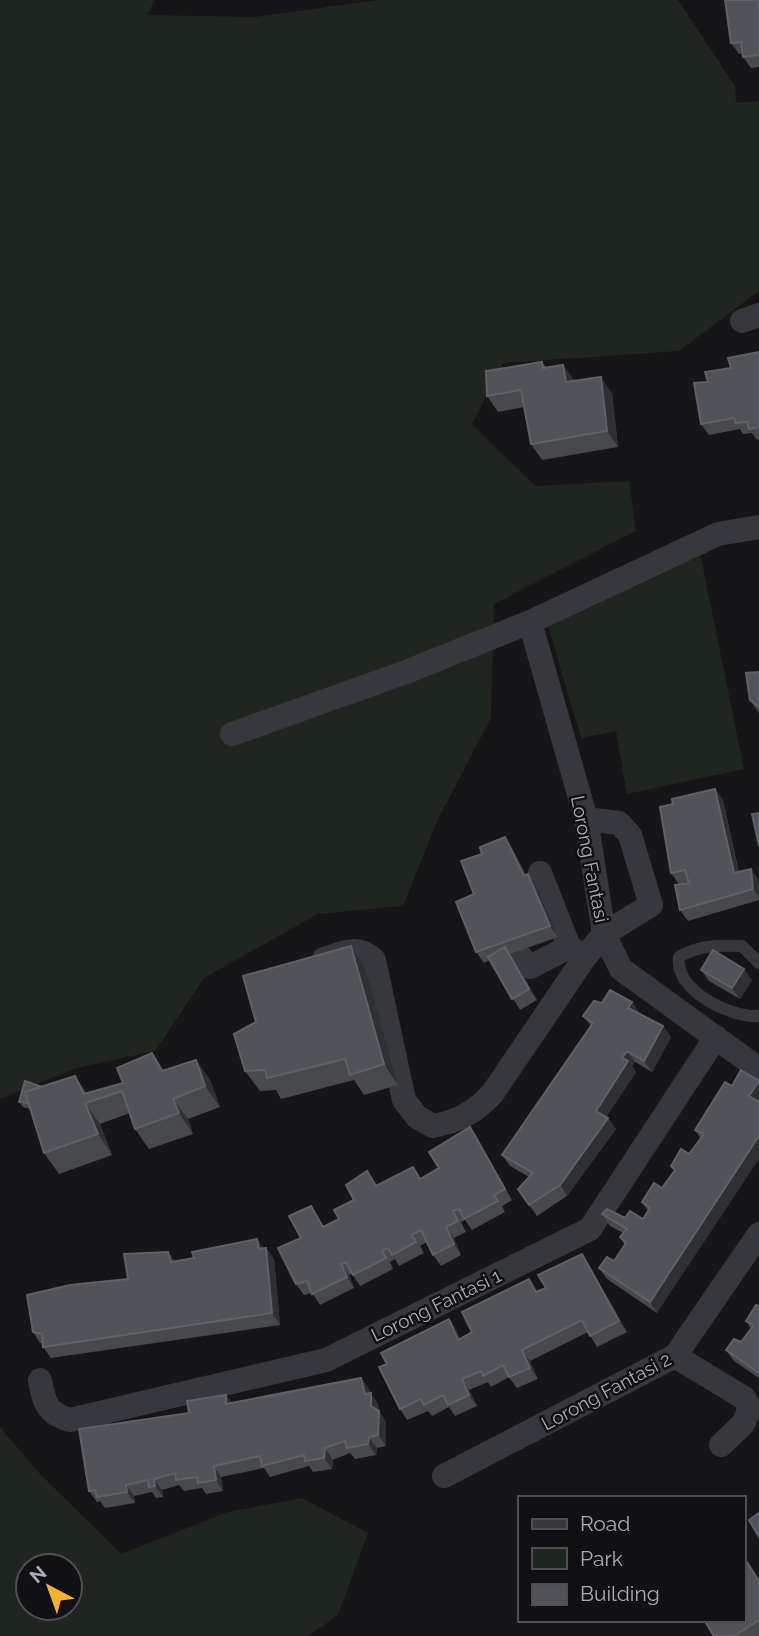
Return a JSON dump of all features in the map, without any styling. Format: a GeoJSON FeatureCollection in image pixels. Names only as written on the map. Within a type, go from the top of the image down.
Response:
{"type":"FeatureCollection","features":[{"type":"Feature","properties":{"kind":"street"},"geometry":{"type":"LineString","coordinates":[[232,734],[406,672],[530,622],[718,534],[759,527]]}},
{"type":"Feature","properties":{"kind":"street","name":"Lorong Fantasi"},"geometry":{"type":"LineString","coordinates":[[530,622],[586,819],[604,934],[621,969],[687,1002],[716,1037],[759,1069]]}},
{"type":"Feature","properties":{"kind":"street"},"geometry":{"type":"LineString","coordinates":[[517,953],[530,967],[577,952],[651,905],[630,835],[619,822],[586,819]]}},
{"type":"Feature","properties":{"kind":"street"},"geometry":{"type":"LineString","coordinates":[[540,873],[577,952]]}},
{"type":"Feature","properties":{"kind":"street"},"geometry":{"type":"LineString","coordinates":[[306,965],[356,949],[366,952],[374,960],[404,1100],[417,1117],[433,1126],[460,1120],[477,1110],[492,1094],[577,952]]}},
{"type":"Feature","properties":{"kind":"street","name":"Lorong Fantasi 1"},"geometry":{"type":"LineString","coordinates":[[40,1380],[44,1405],[55,1415],[69,1420],[326,1360],[590,1230],[716,1037]]}},
{"type":"Feature","properties":{"kind":"street","name":"Lorong Fantasi 2"},"geometry":{"type":"LineString","coordinates":[[444,1476],[675,1356],[759,1234]]}},
{"type":"Feature","properties":{"kind":"street"},"geometry":{"type":"LineString","coordinates":[[675,1356],[744,1398],[750,1408],[743,1423],[721,1445]]}},
{"type":"Feature","properties":{"kind":"lane"},"geometry":{"type":"LineString","coordinates":[[759,963],[742,946],[716,945],[691,950],[679,957],[678,964],[687,1002],[746,1017],[759,1016]]}},
{"type":"Feature","properties":{"kind":"green space"},"geometry":{"type":"Polygon","coordinates":[[[0,0],[155,0],[147,15],[255,17],[378,0],[678,0],[735,86],[736,103],[759,101],[759,291],[679,351],[503,363],[472,424],[535,486],[629,481],[636,531],[494,604],[491,718],[437,821],[403,906],[318,914],[204,978],[155,1051],[77,1068],[0,1099],[0,0]]]}},
{"type":"Feature","properties":{"kind":"green space"},"geometry":{"type":"Polygon","coordinates":[[[699,548],[744,769],[627,794],[616,731],[581,738],[548,626],[699,548]]]}},
{"type":"Feature","properties":{"kind":"green space"},"geometry":{"type":"Polygon","coordinates":[[[0,1427],[39,1473],[121,1554],[228,1512],[302,1498],[368,1533],[338,1615],[308,1636],[0,1636],[0,1427]]]}},
{"type":"Feature","properties":{"kind":"building"},"geometry":{"type":"Polygon","coordinates":[[[725,0],[759,0],[759,55],[743,57],[741,42],[731,43],[725,0]]]}},
{"type":"Feature","properties":{"kind":"building"},"geometry":{"type":"Polygon","coordinates":[[[759,352],[759,427],[749,429],[747,422],[736,423],[734,418],[701,424],[694,383],[708,382],[705,372],[731,368],[728,358],[759,352]]]}},
{"type":"Feature","properties":{"kind":"building"},"geometry":{"type":"Polygon","coordinates":[[[542,362],[543,368],[563,365],[566,382],[601,377],[607,431],[531,444],[521,390],[487,396],[486,371],[542,362]]]}},
{"type":"Feature","properties":{"kind":"building"},"geometry":{"type":"Polygon","coordinates":[[[759,672],[759,707],[750,700],[746,673],[759,672]]]}},
{"type":"Feature","properties":{"kind":"building"},"geometry":{"type":"Polygon","coordinates":[[[715,789],[734,873],[751,869],[753,889],[680,910],[675,885],[689,883],[685,870],[671,873],[660,807],[673,804],[672,799],[715,789]]]}},
{"type":"Feature","properties":{"kind":"building"},"geometry":{"type":"Polygon","coordinates":[[[759,813],[759,846],[752,814],[759,813]]]}},
{"type":"Feature","properties":{"kind":"building"},"geometry":{"type":"Polygon","coordinates":[[[505,837],[524,876],[528,874],[550,926],[476,952],[456,902],[474,894],[461,861],[482,854],[480,847],[505,837]]]}},
{"type":"Feature","properties":{"kind":"building"},"geometry":{"type":"Polygon","coordinates":[[[351,946],[384,1064],[350,1075],[345,1059],[267,1078],[265,1070],[245,1071],[234,1034],[256,1022],[243,976],[351,946]]]}},
{"type":"Feature","properties":{"kind":"building"},"geometry":{"type":"Polygon","coordinates":[[[505,947],[529,989],[512,999],[488,957],[505,947]]]}},
{"type":"Feature","properties":{"kind":"building"},"geometry":{"type":"Polygon","coordinates":[[[713,950],[744,969],[732,988],[701,970],[713,950]]]}},
{"type":"Feature","properties":{"kind":"building"},"geometry":{"type":"Polygon","coordinates":[[[610,990],[632,1002],[628,1008],[663,1026],[644,1061],[627,1051],[622,1058],[628,1061],[596,1111],[608,1118],[560,1185],[529,1205],[518,1189],[533,1173],[502,1155],[593,1023],[583,1016],[594,1001],[602,1003],[610,990]]]}},
{"type":"Feature","properties":{"kind":"building"},"geometry":{"type":"Polygon","coordinates":[[[152,1053],[162,1071],[196,1060],[205,1086],[173,1099],[179,1113],[135,1129],[122,1091],[85,1103],[98,1134],[44,1153],[25,1092],[75,1076],[84,1094],[123,1083],[117,1068],[152,1053]]]}},
{"type":"Feature","properties":{"kind":"building"},"geometry":{"type":"Polygon","coordinates":[[[741,1070],[759,1081],[749,1096],[759,1102],[759,1136],[650,1302],[599,1268],[607,1257],[614,1261],[626,1243],[620,1237],[627,1229],[602,1214],[607,1209],[625,1218],[630,1211],[643,1219],[650,1208],[642,1202],[654,1183],[662,1188],[675,1170],[671,1166],[681,1149],[689,1154],[704,1134],[695,1130],[725,1082],[732,1086],[741,1070]]]}},
{"type":"Feature","properties":{"kind":"building"},"geometry":{"type":"Polygon","coordinates":[[[25,1081],[42,1087],[25,1092],[28,1103],[19,1102],[25,1081]]]}},
{"type":"Feature","properties":{"kind":"building"},"geometry":{"type":"Polygon","coordinates":[[[470,1127],[505,1189],[494,1195],[498,1201],[464,1219],[459,1209],[453,1211],[458,1221],[446,1227],[454,1244],[433,1255],[421,1230],[412,1235],[416,1242],[392,1255],[388,1248],[382,1251],[386,1258],[353,1275],[346,1262],[341,1264],[347,1277],[312,1294],[307,1281],[296,1284],[278,1248],[301,1238],[289,1216],[311,1206],[323,1227],[339,1219],[334,1210],[354,1200],[346,1185],[367,1171],[376,1186],[413,1167],[420,1179],[439,1168],[429,1152],[470,1127]]]}},
{"type":"Feature","properties":{"kind":"building"},"geometry":{"type":"Polygon","coordinates":[[[257,1239],[259,1249],[266,1248],[272,1313],[43,1347],[42,1334],[33,1332],[27,1295],[70,1285],[128,1279],[124,1254],[168,1252],[171,1262],[194,1258],[192,1252],[257,1239]]]}},
{"type":"Feature","properties":{"kind":"building"},"geometry":{"type":"Polygon","coordinates":[[[582,1254],[619,1321],[590,1336],[582,1320],[522,1350],[530,1368],[509,1377],[503,1365],[483,1376],[481,1371],[462,1379],[469,1395],[448,1405],[443,1395],[424,1405],[421,1399],[400,1409],[379,1367],[387,1364],[381,1353],[449,1319],[458,1340],[472,1332],[462,1312],[529,1279],[536,1292],[546,1288],[538,1275],[582,1254]]]}},
{"type":"Feature","properties":{"kind":"building"},"geometry":{"type":"Polygon","coordinates":[[[756,1305],[759,1306],[759,1373],[726,1350],[734,1339],[741,1342],[754,1325],[746,1321],[756,1305]]]}},
{"type":"Feature","properties":{"kind":"building"},"geometry":{"type":"Polygon","coordinates":[[[361,1378],[365,1394],[371,1393],[371,1406],[379,1411],[378,1435],[369,1437],[368,1444],[347,1448],[345,1441],[325,1448],[324,1458],[305,1461],[304,1455],[262,1466],[260,1456],[214,1466],[216,1480],[198,1483],[197,1477],[176,1480],[175,1473],[154,1479],[155,1486],[149,1487],[148,1480],[126,1485],[127,1492],[97,1497],[95,1490],[89,1491],[79,1429],[189,1413],[187,1401],[226,1395],[226,1404],[361,1378]]]}},
{"type":"Feature","properties":{"kind":"building"},"geometry":{"type":"Polygon","coordinates":[[[759,1513],[759,1537],[749,1520],[759,1513]]]}},
{"type":"Feature","properties":{"kind":"building"},"geometry":{"type":"Polygon","coordinates":[[[747,1562],[759,1581],[759,1620],[734,1636],[714,1636],[705,1622],[745,1622],[747,1562]]]}}]}
